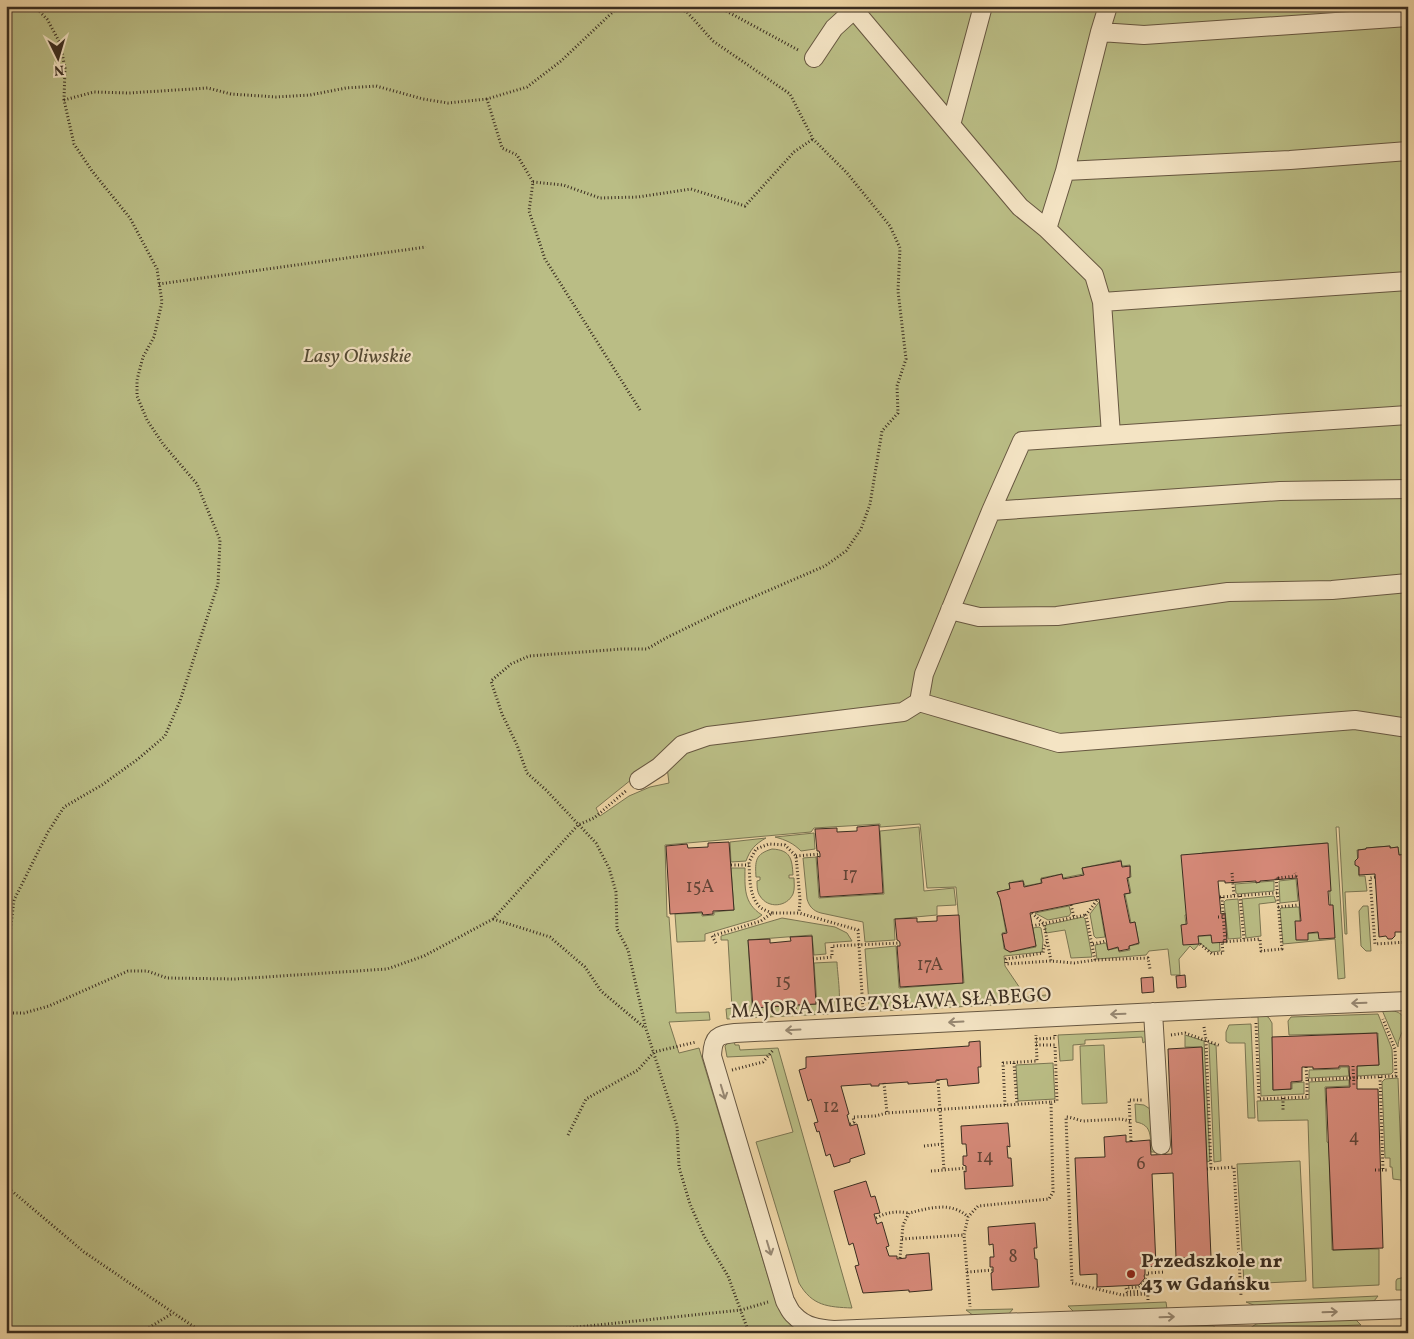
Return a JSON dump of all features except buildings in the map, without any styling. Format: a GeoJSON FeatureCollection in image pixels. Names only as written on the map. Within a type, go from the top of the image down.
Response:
{"type":"FeatureCollection","features":[{"type":"Feature","properties":{"kind":"street"},"geometry":{"type":"LineString","coordinates":[[951,125],[983,6]]}},
{"type":"Feature","properties":{"kind":"street"},"geometry":{"type":"LineString","coordinates":[[1047,229],[1065,171],[1108,6]]}},
{"type":"Feature","properties":{"kind":"street"},"geometry":{"type":"LineString","coordinates":[[814,58],[834,28],[854,7],[1020,207],[1047,229],[1094,275],[1102,302],[1111,435]]}},
{"type":"Feature","properties":{"kind":"street"},"geometry":{"type":"LineString","coordinates":[[1100,32],[1144,35],[1408,17]]}},
{"type":"Feature","properties":{"kind":"street"},"geometry":{"type":"LineString","coordinates":[[1065,171],[1290,160],[1408,151]]}},
{"type":"Feature","properties":{"kind":"street"},"geometry":{"type":"LineString","coordinates":[[1102,302],[1408,281]]}},
{"type":"Feature","properties":{"kind":"street"},"geometry":{"type":"LineString","coordinates":[[639,780],[659,767],[682,745],[708,736],[903,712],[919,702],[924,674],[1022,441],[1408,415]]}},
{"type":"Feature","properties":{"kind":"street"},"geometry":{"type":"LineString","coordinates":[[991,511],[1280,492],[1408,489]]}},
{"type":"Feature","properties":{"kind":"street"},"geometry":{"type":"LineString","coordinates":[[950,610],[979,617],[1057,616],[1228,592],[1332,590],[1408,583]]}},
{"type":"Feature","properties":{"kind":"street"},"geometry":{"type":"LineString","coordinates":[[919,702],[1059,742],[1355,720],[1408,728]]}},
{"type":"Feature","properties":{"kind":"street","name":"MAJORA MIECZYSŁAWA SŁABEGO"},"geometry":{"type":"LineString","coordinates":[[1408,1001],[734,1033],[720,1035],[716,1038],[712,1056],[784,1298],[793,1315],[805,1324],[818,1329],[834,1330],[1408,1309]]}},
{"type":"Feature","properties":{"kind":"street"},"geometry":{"type":"LineString","coordinates":[[1153,1012],[1161,1145]]}},
{"type":"Feature","properties":{"kind":"path"},"geometry":{"type":"LineString","coordinates":[[6,967],[14,900],[48,832],[64,806],[102,785],[165,736],[180,702],[218,584],[220,540],[196,484],[163,444],[147,420],[137,396],[137,380],[143,357],[154,337],[162,302],[157,269],[130,218],[92,171],[74,144],[64,100],[66,68],[60,43],[47,19],[34,6]]}},
{"type":"Feature","properties":{"kind":"path"},"geometry":{"type":"LineString","coordinates":[[64,100],[94,92],[129,93],[208,88],[231,94],[276,98],[310,95],[346,88],[376,86],[423,99],[448,103],[486,98],[527,87],[561,61],[617,8],[626,6]]}},
{"type":"Feature","properties":{"kind":"path"},"geometry":{"type":"LineString","coordinates":[[671,6],[687,12],[713,41],[790,94],[813,138],[847,173],[890,226],[900,248],[898,290],[906,359],[897,386],[898,413],[882,431],[870,504],[861,529],[846,551],[825,566],[721,611],[647,649],[530,656],[511,664],[491,681],[502,714],[517,745],[527,773],[546,790],[596,843],[609,868],[616,892],[617,929],[628,950],[646,1029],[677,1126],[679,1167],[690,1204],[704,1236],[728,1276],[749,1333]]}},
{"type":"Feature","properties":{"kind":"path"},"geometry":{"type":"LineString","coordinates":[[717,6],[814,58]]}},
{"type":"Feature","properties":{"kind":"path"},"geometry":{"type":"LineString","coordinates":[[486,98],[502,148],[517,155],[533,182],[529,211],[545,259],[640,410]]}},
{"type":"Feature","properties":{"kind":"path"},"geometry":{"type":"LineString","coordinates":[[533,182],[563,185],[600,198],[638,197],[691,189],[745,206],[794,152],[813,138]]}},
{"type":"Feature","properties":{"kind":"path"},"geometry":{"type":"LineString","coordinates":[[159,284],[426,247]]}},
{"type":"Feature","properties":{"kind":"path"},"geometry":{"type":"LineString","coordinates":[[6,1013],[24,1013],[49,1006],[128,971],[148,971],[167,978],[236,979],[387,969],[424,956],[493,919],[578,825],[594,818],[639,780]]}},
{"type":"Feature","properties":{"kind":"path"},"geometry":{"type":"LineString","coordinates":[[799,913],[800,900],[796,856],[785,845],[769,844],[756,849],[749,864],[751,890],[758,906],[772,913],[799,913],[858,930],[862,1000]]}},
{"type":"Feature","properties":{"kind":"path"},"geometry":{"type":"LineString","coordinates":[[796,856],[820,854]]}},
{"type":"Feature","properties":{"kind":"path"},"geometry":{"type":"LineString","coordinates":[[731,865],[749,864]]}},
{"type":"Feature","properties":{"kind":"path"},"geometry":{"type":"LineString","coordinates":[[1232,873],[1234,896]]}},
{"type":"Feature","properties":{"kind":"path"},"geometry":{"type":"LineString","coordinates":[[1200,944],[1212,954],[1222,953],[1222,942],[1244,940],[1260,939],[1261,951],[1282,949],[1276,878],[1278,876],[1296,876],[1295,874]]}},
{"type":"Feature","properties":{"kind":"path"},"geometry":{"type":"LineString","coordinates":[[1375,877],[1370,878],[1375,944],[1408,942]]}},
{"type":"Feature","properties":{"kind":"path"},"geometry":{"type":"LineString","coordinates":[[1226,942],[1221,897],[1277,893]]}},
{"type":"Feature","properties":{"kind":"path"},"geometry":{"type":"LineString","coordinates":[[1240,896],[1244,940]]}},
{"type":"Feature","properties":{"kind":"path"},"geometry":{"type":"LineString","coordinates":[[1032,926],[1086,915],[1097,900]]}},
{"type":"Feature","properties":{"kind":"path"},"geometry":{"type":"LineString","coordinates":[[1071,905],[1074,917]]}},
{"type":"Feature","properties":{"kind":"path"},"geometry":{"type":"LineString","coordinates":[[1278,907],[1300,905]]}},
{"type":"Feature","properties":{"kind":"path"},"geometry":{"type":"LineString","coordinates":[[716,943],[712,936],[761,921],[772,913]]}},
{"type":"Feature","properties":{"kind":"path"},"geometry":{"type":"LineString","coordinates":[[1032,913],[1044,924],[1051,961]]}},
{"type":"Feature","properties":{"kind":"path"},"geometry":{"type":"LineString","coordinates":[[1086,915],[1095,960]]}},
{"type":"Feature","properties":{"kind":"path"},"geometry":{"type":"LineString","coordinates":[[1218,917],[1224,917]]}},
{"type":"Feature","properties":{"kind":"path"},"geometry":{"type":"LineString","coordinates":[[1373,917],[1378,917]]}},
{"type":"Feature","properties":{"kind":"path"},"geometry":{"type":"LineString","coordinates":[[493,919],[550,938],[585,968],[601,991],[646,1029]]}},
{"type":"Feature","properties":{"kind":"path"},"geometry":{"type":"LineString","coordinates":[[1390,936],[1391,943]]}},
{"type":"Feature","properties":{"kind":"path"},"geometry":{"type":"LineString","coordinates":[[1092,944],[1106,941]]}},
{"type":"Feature","properties":{"kind":"path"},"geometry":{"type":"LineString","coordinates":[[1047,942],[1043,953],[1006,959],[1006,964],[1051,961],[1074,963],[1095,960],[1148,958],[1150,969]]}},
{"type":"Feature","properties":{"kind":"path"},"geometry":{"type":"LineString","coordinates":[[813,959],[832,957],[832,946],[900,943]]}},
{"type":"Feature","properties":{"kind":"path"},"geometry":{"type":"LineString","coordinates":[[1307,1080],[1396,1076],[1395,1049],[1383,1018]]}},
{"type":"Feature","properties":{"kind":"path"},"geometry":{"type":"LineString","coordinates":[[1256,1020],[1259,1099],[1308,1097],[1306,1067]]}},
{"type":"Feature","properties":{"kind":"path"},"geometry":{"type":"LineString","coordinates":[[1204,1022],[1209,1169],[1234,1168],[1241,1296]]}},
{"type":"Feature","properties":{"kind":"path"},"geometry":{"type":"LineString","coordinates":[[1006,1105],[1003,1063],[1037,1061],[1036,1039],[1055,1038],[1055,1033]]}},
{"type":"Feature","properties":{"kind":"path"},"geometry":{"type":"LineString","coordinates":[[1179,1034],[1185,1033],[1221,1046]]}},
{"type":"Feature","properties":{"kind":"path"},"geometry":{"type":"LineString","coordinates":[[568,1134],[586,1099],[638,1070],[654,1052],[696,1042],[713,1045]]}},
{"type":"Feature","properties":{"kind":"path"},"geometry":{"type":"LineString","coordinates":[[732,1070],[763,1062],[778,1045]]}},
{"type":"Feature","properties":{"kind":"path"},"geometry":{"type":"LineString","coordinates":[[850,1124],[854,1122],[852,1117],[875,1116],[886,1113],[1058,1101],[1055,1045],[1036,1045]]}},
{"type":"Feature","properties":{"kind":"path"},"geometry":{"type":"LineString","coordinates":[[1014,1063],[1017,1104]]}},
{"type":"Feature","properties":{"kind":"path"},"geometry":{"type":"LineString","coordinates":[[1353,1066],[1354,1087]]}},
{"type":"Feature","properties":{"kind":"path"},"geometry":{"type":"LineString","coordinates":[[1380,1077],[1383,1170]]}},
{"type":"Feature","properties":{"kind":"path"},"geometry":{"type":"LineString","coordinates":[[938,1080],[944,1170]]}},
{"type":"Feature","properties":{"kind":"path"},"geometry":{"type":"LineString","coordinates":[[884,1083],[886,1113]]}},
{"type":"Feature","properties":{"kind":"path"},"geometry":{"type":"LineString","coordinates":[[1283,1098],[1283,1111]]}},
{"type":"Feature","properties":{"kind":"path"},"geometry":{"type":"LineString","coordinates":[[970,1306],[964,1234],[968,1216],[978,1206],[1049,1199],[1053,1192],[1051,1102]]}},
{"type":"Feature","properties":{"kind":"path"},"geometry":{"type":"LineString","coordinates":[[1129,1102],[1131,1141]]}},
{"type":"Feature","properties":{"kind":"path"},"geometry":{"type":"LineString","coordinates":[[1130,1121],[1121,1119],[1082,1121],[1066,1117],[1072,1283],[1122,1295],[1148,1292]]}},
{"type":"Feature","properties":{"kind":"path"},"geometry":{"type":"LineString","coordinates":[[924,1146],[942,1144]]}},
{"type":"Feature","properties":{"kind":"path"},"geometry":{"type":"LineString","coordinates":[[931,1171],[966,1168]]}},
{"type":"Feature","properties":{"kind":"path"},"geometry":{"type":"LineString","coordinates":[[1375,1170],[1388,1170]]}},
{"type":"Feature","properties":{"kind":"path"},"geometry":{"type":"LineString","coordinates":[[6,1186],[84,1252],[203,1333]]}},
{"type":"Feature","properties":{"kind":"path"},"geometry":{"type":"LineString","coordinates":[[876,1218],[886,1212],[909,1213],[933,1207],[952,1207],[968,1216]]}},
{"type":"Feature","properties":{"kind":"path"},"geometry":{"type":"LineString","coordinates":[[900,1258],[903,1225],[909,1213]]}},
{"type":"Feature","properties":{"kind":"path"},"geometry":{"type":"LineString","coordinates":[[902,1239],[964,1234]]}},
{"type":"Feature","properties":{"kind":"path"},"geometry":{"type":"LineString","coordinates":[[967,1272],[993,1270]]}},
{"type":"Feature","properties":{"kind":"path"},"geometry":{"type":"LineString","coordinates":[[1148,1300],[1147,1273],[1165,1272]]}},
{"type":"Feature","properties":{"kind":"path"},"geometry":{"type":"LineString","coordinates":[[1147,1279],[1139,1287],[1126,1288],[1127,1292],[1148,1292]]}},
{"type":"Feature","properties":{"kind":"path"},"geometry":{"type":"LineString","coordinates":[[521,1333],[741,1310],[784,1298]]}},
{"type":"Feature","properties":{"kind":"path"},"geometry":{"type":"LineString","coordinates":[[140,1333],[174,1312]]}},
{"type":"Feature","properties":{"kind":"green space","name":"Lasy Oliwskie"},"geometry":{"type":"Polygon","coordinates":[[[6,6],[1408,6],[1408,854],[1399,855],[1398,847],[1391,848],[1390,846],[1357,850],[1359,876],[1365,876],[1367,891],[1345,892],[1347,934],[1345,934],[1339,827],[1336,827],[1345,978],[1338,979],[1335,939],[1283,944],[1281,908],[1299,907],[1301,934],[1332,932],[1327,843],[1202,853],[1191,914],[1185,915],[1187,937],[1219,935],[1220,951],[1211,952],[1200,943],[1194,950],[1190,946],[1179,959],[1180,975],[1171,975],[1168,949],[1149,951],[1146,955],[1097,959],[1095,945],[1106,943],[1108,950],[1118,948],[1119,952],[1130,950],[1129,946],[1139,944],[1135,922],[1131,923],[1125,894],[1131,893],[1128,878],[1131,877],[1130,865],[1122,866],[1121,860],[1082,868],[1083,874],[1063,878],[1062,874],[1041,878],[1041,883],[1025,886],[1023,880],[1009,883],[1010,889],[997,892],[1006,932],[1002,933],[1004,949],[1010,952],[1036,947],[1033,928],[1041,928],[1043,940],[1042,952],[1004,956],[1005,966],[1026,997],[1046,995],[1048,997],[1047,1000],[1012,1004],[878,1011],[872,1009],[869,1004],[865,949],[896,946],[899,988],[964,983],[956,887],[927,888],[920,824],[880,827],[880,824],[814,828],[811,832],[665,845],[667,917],[669,917],[676,1013],[709,1012],[710,1020],[669,1022],[679,1053],[699,1048],[773,1293],[783,1312],[805,1333],[6,1333],[6,6]],[[657,759],[596,808],[600,816],[629,796],[650,787],[669,783],[667,767],[657,759]]]}},
{"type":"Feature","properties":{"kind":"green space"},"geometry":{"type":"Polygon","coordinates":[[[919,827],[924,891],[954,888],[956,905],[937,906],[937,915],[894,919],[895,940],[865,942],[863,922],[821,913],[810,906],[807,899],[803,858],[816,857],[819,898],[884,894],[880,831],[919,827]]]}},
{"type":"Feature","properties":{"kind":"green space"},"geometry":{"type":"Polygon","coordinates":[[[814,833],[815,849],[801,851],[789,842],[775,837],[814,833]]]}},
{"type":"Feature","properties":{"kind":"green space"},"geometry":{"type":"Polygon","coordinates":[[[766,838],[753,848],[746,861],[731,862],[730,842],[766,838]]]}},
{"type":"Feature","properties":{"kind":"green space"},"geometry":{"type":"Polygon","coordinates":[[[772,849],[787,853],[791,860],[793,875],[789,875],[789,878],[794,878],[793,894],[786,902],[777,905],[768,903],[760,896],[757,881],[760,880],[760,877],[756,877],[757,859],[762,853],[772,849]]]}},
{"type":"Feature","properties":{"kind":"green space"},"geometry":{"type":"Polygon","coordinates":[[[731,868],[745,868],[745,888],[748,900],[762,915],[756,919],[705,934],[705,941],[677,942],[675,914],[702,913],[702,916],[714,915],[714,912],[734,910],[731,868]]]}},
{"type":"Feature","properties":{"kind":"green space"},"geometry":{"type":"Polygon","coordinates":[[[1296,879],[1298,901],[1280,903],[1279,881],[1296,879]]]}},
{"type":"Feature","properties":{"kind":"green space"},"geometry":{"type":"Polygon","coordinates":[[[1274,881],[1274,891],[1236,893],[1235,884],[1274,881]]]}},
{"type":"Feature","properties":{"kind":"green space"},"geometry":{"type":"Polygon","coordinates":[[[1274,896],[1276,902],[1259,904],[1261,936],[1246,938],[1242,899],[1274,896]]]}},
{"type":"Feature","properties":{"kind":"green space"},"geometry":{"type":"Polygon","coordinates":[[[1238,899],[1241,938],[1228,939],[1224,902],[1226,900],[1238,899]]]}},
{"type":"Feature","properties":{"kind":"green space"},"geometry":{"type":"Polygon","coordinates":[[[1099,902],[1105,937],[1096,938],[1090,914],[1099,902]]]}},
{"type":"Feature","properties":{"kind":"green space"},"geometry":{"type":"Polygon","coordinates":[[[1069,906],[1071,913],[1069,916],[1048,920],[1035,913],[1069,906]]]}},
{"type":"Feature","properties":{"kind":"green space"},"geometry":{"type":"Polygon","coordinates":[[[1363,906],[1368,906],[1371,951],[1366,951],[1361,946],[1359,911],[1363,906]]]}},
{"type":"Feature","properties":{"kind":"green space"},"geometry":{"type":"Polygon","coordinates":[[[1083,917],[1085,919],[1092,957],[1071,958],[1065,930],[1046,933],[1045,927],[1046,925],[1083,917]]]}},
{"type":"Feature","properties":{"kind":"green space"},"geometry":{"type":"Polygon","coordinates":[[[782,918],[835,927],[847,933],[852,941],[825,943],[826,954],[814,955],[812,935],[748,940],[752,1008],[785,1006],[785,1010],[796,1009],[796,1006],[817,1004],[814,963],[837,962],[838,1008],[828,1014],[727,1019],[726,1009],[732,1008],[728,940],[721,940],[721,936],[782,918]]]}},
{"type":"Feature","properties":{"kind":"green space"},"geometry":{"type":"Polygon","coordinates":[[[1382,1010],[1398,1012],[1403,1018],[1404,1027],[1398,1047],[1382,1010]]]}},
{"type":"Feature","properties":{"kind":"green space"},"geometry":{"type":"Polygon","coordinates":[[[1378,1014],[1392,1049],[1393,1072],[1391,1074],[1357,1076],[1357,1066],[1379,1065],[1378,1033],[1289,1035],[1288,1021],[1291,1017],[1378,1014]]]}},
{"type":"Feature","properties":{"kind":"green space"},"geometry":{"type":"Polygon","coordinates":[[[1265,1015],[1272,1023],[1273,1090],[1292,1089],[1292,1083],[1304,1082],[1304,1094],[1261,1096],[1258,1017],[1251,1016],[1265,1015]]]}},
{"type":"Feature","properties":{"kind":"green space"},"geometry":{"type":"Polygon","coordinates":[[[1251,1024],[1255,1118],[1248,1118],[1245,1043],[1229,1043],[1226,1041],[1226,1032],[1229,1025],[1251,1024]]]}},
{"type":"Feature","properties":{"kind":"green space"},"geometry":{"type":"Polygon","coordinates":[[[1148,1031],[1149,1039],[1143,1043],[1142,1037],[1085,1040],[1085,1044],[1073,1045],[1073,1060],[1060,1061],[1058,1035],[1148,1031]]]}},
{"type":"Feature","properties":{"kind":"green space"},"geometry":{"type":"Polygon","coordinates":[[[1185,1035],[1204,1041],[1210,1161],[1207,1162],[1202,1047],[1185,1047],[1185,1035]]]}},
{"type":"Feature","properties":{"kind":"green space"},"geometry":{"type":"Polygon","coordinates":[[[734,1041],[735,1045],[739,1045],[740,1050],[778,1048],[852,1308],[821,1304],[809,1296],[799,1283],[756,1142],[793,1132],[771,1055],[727,1057],[725,1046],[734,1041]]]}},
{"type":"Feature","properties":{"kind":"green space"},"geometry":{"type":"Polygon","coordinates":[[[1209,1043],[1216,1045],[1221,1161],[1214,1162],[1209,1043]]]}},
{"type":"Feature","properties":{"kind":"green space"},"geometry":{"type":"Polygon","coordinates":[[[1104,1045],[1107,1103],[1082,1104],[1080,1046],[1104,1045]]]}},
{"type":"Feature","properties":{"kind":"green space"},"geometry":{"type":"Polygon","coordinates":[[[1053,1063],[1055,1099],[1018,1101],[1016,1065],[1053,1063]]]}},
{"type":"Feature","properties":{"kind":"green space"},"geometry":{"type":"Polygon","coordinates":[[[1340,1067],[1348,1067],[1349,1076],[1309,1078],[1309,1070],[1340,1069],[1340,1067]]]}},
{"type":"Feature","properties":{"kind":"green space"},"geometry":{"type":"Polygon","coordinates":[[[1398,1078],[1405,1263],[1408,1269],[1408,1290],[1396,1290],[1397,1279],[1405,1277],[1401,1180],[1393,1179],[1390,1158],[1385,1158],[1382,1082],[1385,1079],[1398,1078]]]}},
{"type":"Feature","properties":{"kind":"green space"},"geometry":{"type":"Polygon","coordinates":[[[1349,1080],[1349,1086],[1325,1087],[1327,1142],[1329,1143],[1332,1250],[1379,1249],[1379,1285],[1313,1288],[1308,1120],[1258,1121],[1257,1101],[1309,1099],[1309,1082],[1349,1080]]]}},
{"type":"Feature","properties":{"kind":"green space"},"geometry":{"type":"Polygon","coordinates":[[[1135,1104],[1144,1105],[1153,1111],[1155,1152],[1151,1152],[1148,1129],[1136,1122],[1135,1104]]]}},
{"type":"Feature","properties":{"kind":"green space"},"geometry":{"type":"Polygon","coordinates":[[[1300,1161],[1306,1281],[1244,1284],[1237,1164],[1300,1161]]]}},
{"type":"Feature","properties":{"kind":"green space"},"geometry":{"type":"Polygon","coordinates":[[[1378,1296],[1374,1301],[1256,1306],[1246,1302],[1378,1296]]]}},
{"type":"Feature","properties":{"kind":"green space"},"geometry":{"type":"Polygon","coordinates":[[[1166,1302],[1167,1309],[1075,1313],[1068,1306],[1166,1302]]]}},
{"type":"Feature","properties":{"kind":"green space"},"geometry":{"type":"Polygon","coordinates":[[[1013,1309],[1007,1316],[974,1316],[966,1310],[1013,1309]]]}},
{"type":"Feature","properties":{"kind":"green space"},"geometry":{"type":"Polygon","coordinates":[[[1352,1319],[1361,1325],[1249,1329],[1261,1323],[1352,1319]]]}},
{"type":"Feature","properties":{"kind":"green space"},"geometry":{"type":"Polygon","coordinates":[[[1212,1325],[1219,1330],[1127,1333],[1144,1328],[1212,1325]]]}},
{"type":"Feature","properties":{"kind":"place","name":"Przedszkole nr 43 w Gdańsku"},"geometry":{"type":"Point","coordinates":[1131,1274]}}]}
